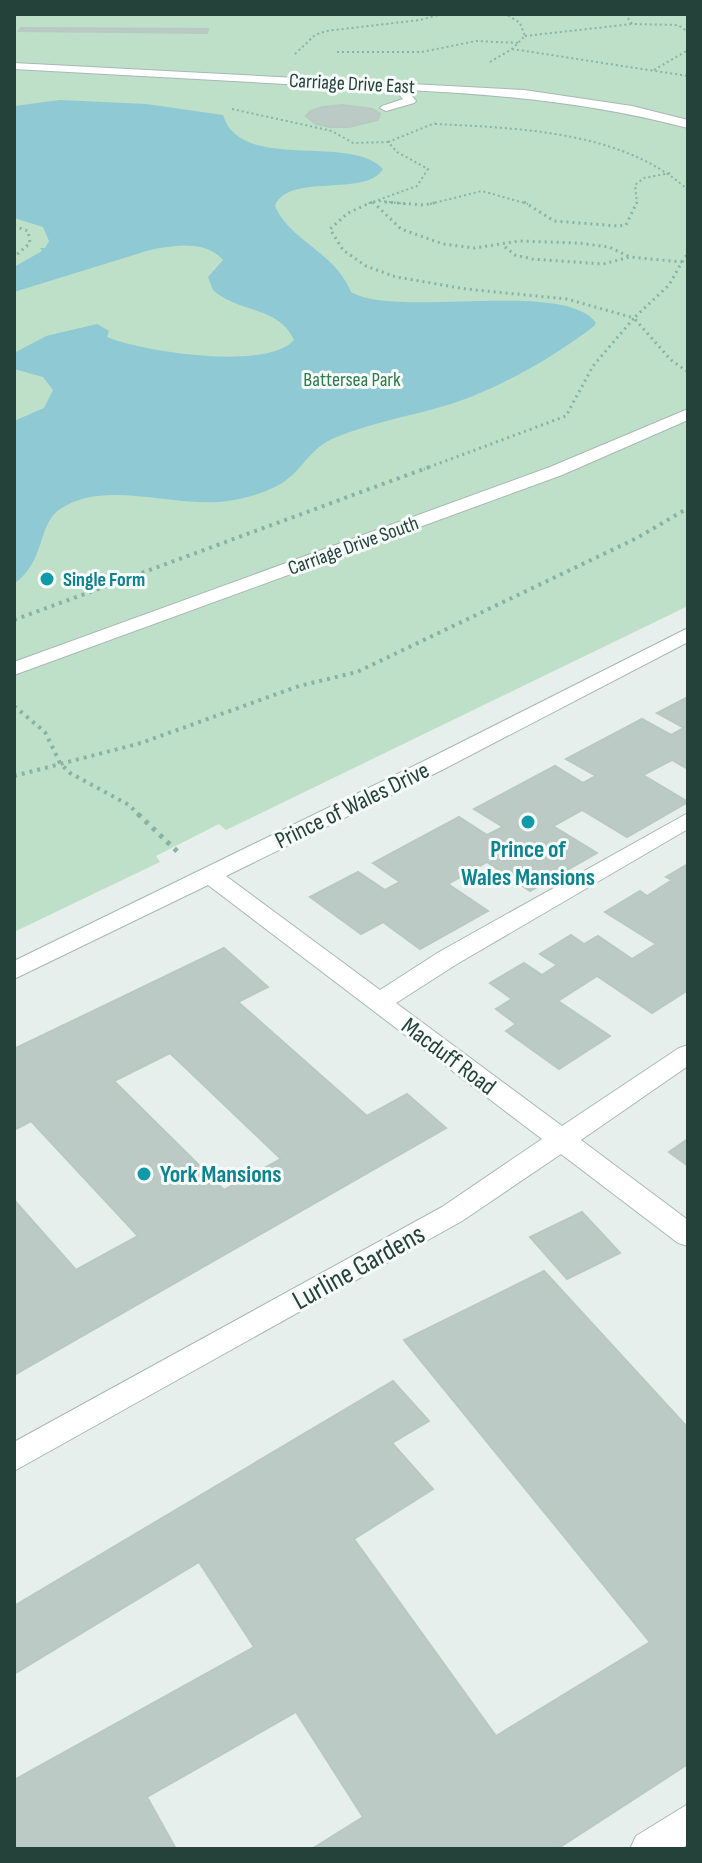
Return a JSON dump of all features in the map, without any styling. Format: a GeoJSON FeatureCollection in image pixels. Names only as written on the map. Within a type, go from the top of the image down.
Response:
{"type":"FeatureCollection","features":[{"type":"Feature","properties":{"kind":"street","name":"Carriage Drive East"},"geometry":{"type":"LineString","coordinates":[[14,66],[397,85],[561,98],[632,109],[688,124]]}},
{"type":"Feature","properties":{"kind":"street"},"geometry":{"type":"LineString","coordinates":[[386,108],[410,101],[397,85]]}},
{"type":"Feature","properties":{"kind":"street","name":"Carriage Drive South"},"geometry":{"type":"LineString","coordinates":[[14,669],[556,471],[688,414]]}},
{"type":"Feature","properties":{"kind":"street","name":"Prince of Wales Drive"},"geometry":{"type":"LineString","coordinates":[[14,971],[211,876],[688,634]]}},
{"type":"Feature","properties":{"kind":"street"},"geometry":{"type":"LineString","coordinates":[[378,1003],[448,958],[688,820]]}},
{"type":"Feature","properties":{"kind":"street","name":"Macduff Road"},"geometry":{"type":"LineString","coordinates":[[211,876],[688,1235]]}},
{"type":"Feature","properties":{"kind":"street","name":"Lurline Gardens"},"geometry":{"type":"LineString","coordinates":[[14,1458],[452,1214],[688,1054]]}},
{"type":"Feature","properties":{"kind":"street"},"geometry":{"type":"LineString","coordinates":[[649,1849],[688,1822]]}},
{"type":"Feature","properties":{"kind":"path"},"geometry":{"type":"LineString","coordinates":[[275,80],[295,53],[315,35],[442,14]]}},
{"type":"Feature","properties":{"kind":"path"},"geometry":{"type":"LineString","coordinates":[[506,14],[520,23],[525,36]]}},
{"type":"Feature","properties":{"kind":"path"},"geometry":{"type":"LineString","coordinates":[[625,14],[632,24]]}},
{"type":"Feature","properties":{"kind":"path"},"geometry":{"type":"LineString","coordinates":[[688,32],[678,25],[632,24],[525,36],[512,49],[688,76]]}},
{"type":"Feature","properties":{"kind":"path"},"geometry":{"type":"LineString","coordinates":[[327,52],[422,52],[464,42],[519,43]]}},
{"type":"Feature","properties":{"kind":"path"},"geometry":{"type":"LineString","coordinates":[[653,70],[688,50]]}},
{"type":"Feature","properties":{"kind":"path"},"geometry":{"type":"LineString","coordinates":[[295,53],[301,54]]}},
{"type":"Feature","properties":{"kind":"path"},"geometry":{"type":"LineString","coordinates":[[220,106],[332,131],[353,143],[388,142],[397,152],[428,169],[417,186],[347,212],[330,229],[338,247],[377,269],[433,285],[592,303],[634,318],[671,360],[688,372]]}},
{"type":"Feature","properties":{"kind":"path"},"geometry":{"type":"LineString","coordinates":[[435,124],[476,125],[576,139],[609,148],[670,173],[688,190]]}},
{"type":"Feature","properties":{"kind":"path"},"geometry":{"type":"LineString","coordinates":[[376,202],[424,205],[482,191],[518,199],[536,207],[554,221],[618,226],[626,225],[635,212],[639,199],[635,185],[639,180],[670,173]]}},
{"type":"Feature","properties":{"kind":"path"},"geometry":{"type":"LineString","coordinates":[[376,202],[398,227],[430,241],[477,247],[505,247],[519,241],[552,242],[610,247],[625,251],[630,257]]}},
{"type":"Feature","properties":{"kind":"path"},"geometry":{"type":"LineString","coordinates":[[14,226],[28,231],[30,243],[14,257]]}},
{"type":"Feature","properties":{"kind":"path"},"geometry":{"type":"LineString","coordinates":[[505,247],[515,255],[532,259],[603,264],[630,257],[682,262]]}},
{"type":"Feature","properties":{"kind":"path"},"geometry":{"type":"LineString","coordinates":[[14,620],[566,416],[593,366],[634,318],[662,292],[688,253]]}},
{"type":"Feature","properties":{"kind":"path"},"geometry":{"type":"LineString","coordinates":[[680,269],[688,270]]}},
{"type":"Feature","properties":{"kind":"path"},"geometry":{"type":"LineString","coordinates":[[14,776],[141,743],[299,686],[357,672],[637,538],[688,508]]}},
{"type":"Feature","properties":{"kind":"path"},"geometry":{"type":"LineString","coordinates":[[14,706],[45,732],[60,763],[79,780],[129,805],[180,852],[186,863],[211,876]]}},
{"type":"Feature","properties":{"kind":"green space","name":"Battersea Park"},"geometry":{"type":"Polygon","coordinates":[[[14,14],[688,14],[688,606],[226,830],[219,824],[156,856],[160,862],[14,932],[14,14]]]}},
{"type":"Feature","properties":{"kind":"water"},"geometry":{"type":"Polygon","coordinates":[[[60,100],[146,104],[223,115],[233,132],[251,143],[368,159],[383,169],[374,178],[295,190],[283,196],[275,206],[291,229],[324,256],[344,278],[351,292],[373,299],[404,302],[551,303],[578,310],[596,323],[544,360],[488,390],[334,438],[312,453],[285,481],[260,493],[213,502],[121,495],[79,500],[53,516],[31,565],[14,584],[14,421],[44,408],[53,390],[43,377],[14,369],[14,353],[46,336],[97,324],[109,331],[107,337],[124,343],[204,356],[259,355],[280,349],[294,340],[279,321],[234,303],[213,290],[208,277],[223,260],[208,249],[199,247],[150,250],[14,292],[14,267],[42,251],[40,248],[45,248],[49,241],[43,227],[14,218],[14,106],[60,100]]]}},
{"type":"Feature","properties":{"kind":"building"},"geometry":{"type":"Polygon","coordinates":[[[21,28],[208,29],[207,33],[19,31],[21,28]]]}},
{"type":"Feature","properties":{"kind":"building"},"geometry":{"type":"Polygon","coordinates":[[[342,105],[373,109],[380,114],[378,120],[349,127],[316,124],[306,116],[310,111],[323,107],[342,105]]]}},
{"type":"Feature","properties":{"kind":"building","name":"Prince of Wales Mansions"},"geometry":{"type":"Polygon","coordinates":[[[688,697],[688,769],[672,760],[643,775],[688,802],[627,837],[582,810],[553,826],[597,853],[530,891],[487,862],[448,884],[488,911],[420,949],[383,922],[361,934],[310,897],[358,872],[385,890],[400,882],[373,863],[459,817],[487,835],[503,827],[474,809],[555,766],[583,783],[596,776],[566,759],[642,719],[671,735],[684,728],[657,713],[688,697]]]}},
{"type":"Feature","properties":{"kind":"building"},"geometry":{"type":"Polygon","coordinates":[[[688,864],[688,990],[652,1013],[597,976],[558,1001],[610,1036],[559,1069],[506,1031],[516,1024],[496,1009],[512,999],[490,983],[524,963],[542,975],[557,965],[540,954],[571,935],[584,944],[598,936],[632,959],[656,944],[605,912],[640,891],[647,896],[672,880],[666,877],[688,864]]]}},
{"type":"Feature","properties":{"kind":"building","name":"York Mansions"},"geometry":{"type":"Polygon","coordinates":[[[224,948],[268,987],[238,1002],[367,1116],[407,1094],[446,1128],[14,1375],[14,1200],[76,1270],[138,1236],[31,1121],[14,1130],[14,1049],[224,948]],[[170,1053],[114,1081],[224,1190],[281,1159],[170,1053]]]}},
{"type":"Feature","properties":{"kind":"building"},"geometry":{"type":"Polygon","coordinates":[[[688,1139],[688,1166],[669,1152],[688,1139]]]}},
{"type":"Feature","properties":{"kind":"building"},"geometry":{"type":"Polygon","coordinates":[[[582,1212],[620,1253],[567,1279],[530,1237],[582,1212]]]}},
{"type":"Feature","properties":{"kind":"building"},"geometry":{"type":"Polygon","coordinates":[[[544,1271],[688,1428],[688,1764],[557,1849],[312,1849],[363,1817],[296,1712],[147,1797],[176,1849],[14,1849],[14,1780],[254,1647],[199,1562],[14,1674],[14,1606],[393,1381],[429,1421],[392,1443],[433,1489],[354,1539],[496,1736],[650,1642],[404,1340],[544,1271]]]}},
{"type":"Feature","properties":{"kind":"place","name":"Single Form"},"geometry":{"type":"Point","coordinates":[47,579]}},
{"type":"Feature","properties":{"kind":"place","name":"Prince of Wales Mansions"},"geometry":{"type":"Point","coordinates":[528,822]}},
{"type":"Feature","properties":{"kind":"place","name":"York Mansions"},"geometry":{"type":"Point","coordinates":[144,1174]}}]}
